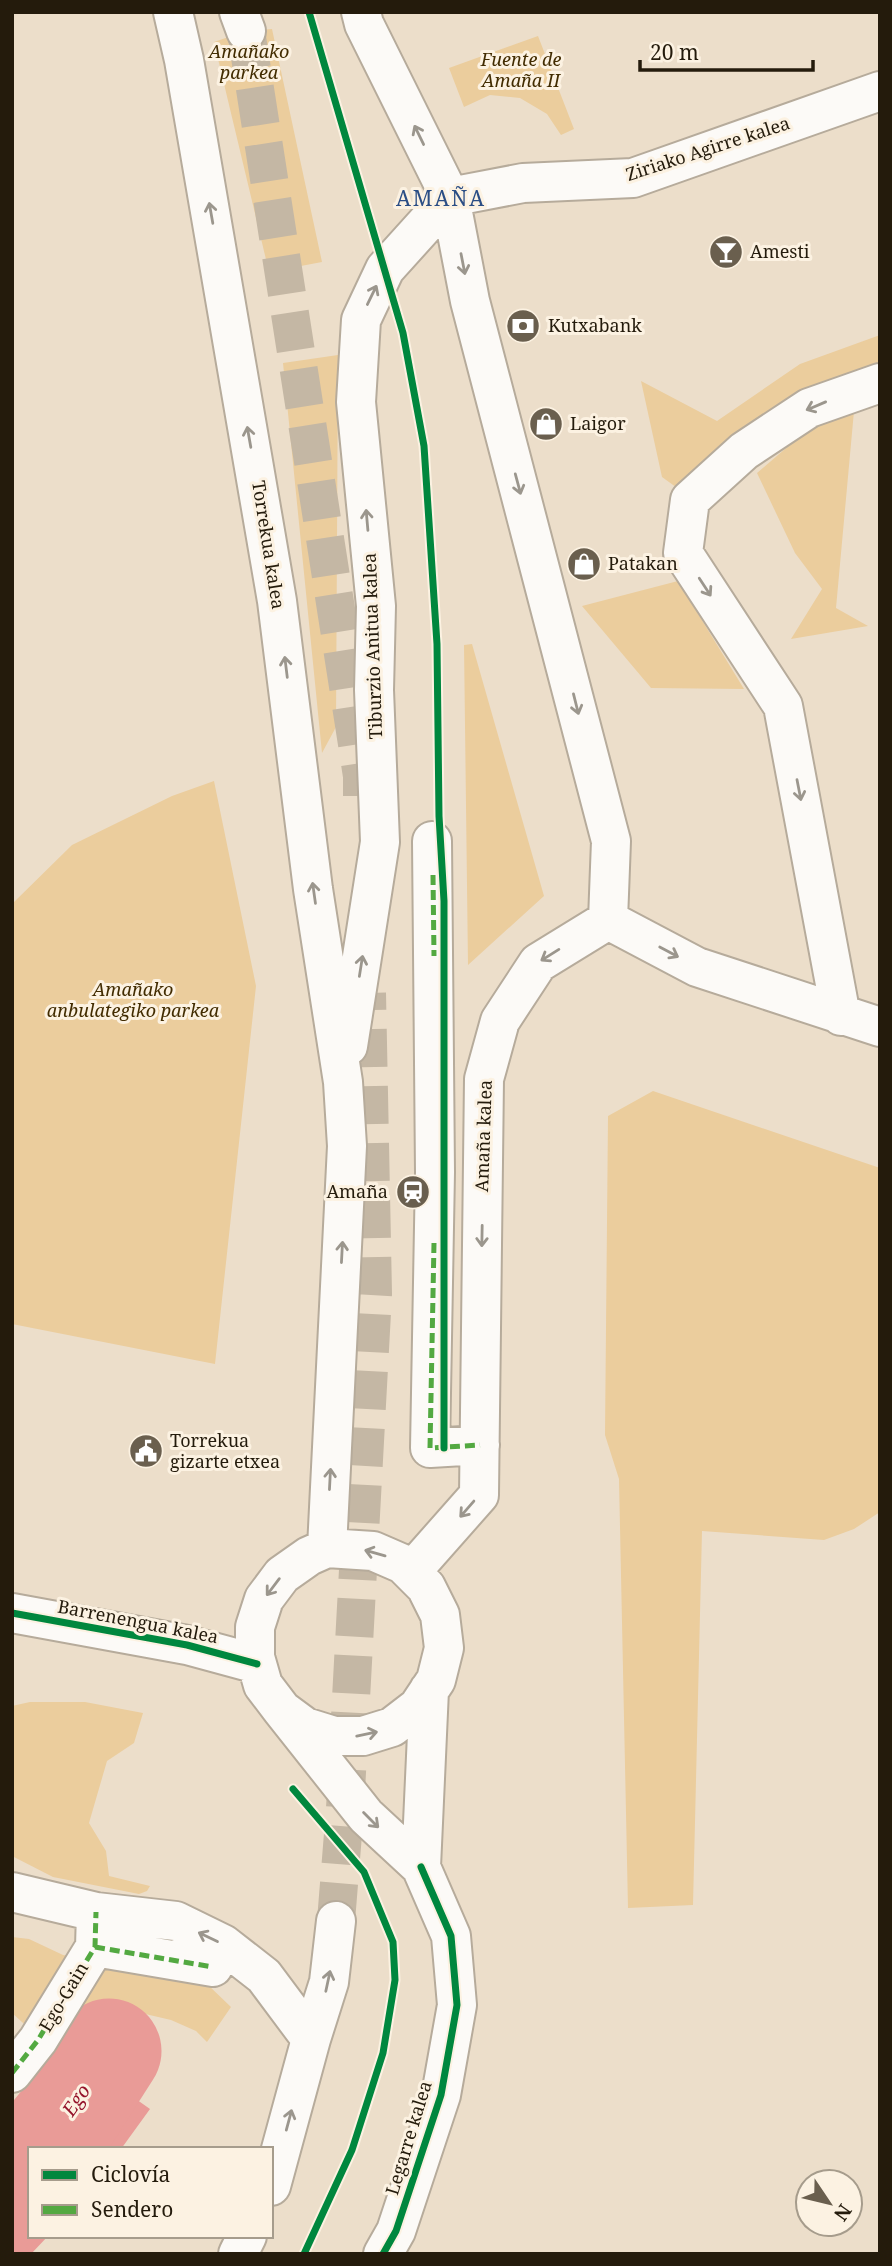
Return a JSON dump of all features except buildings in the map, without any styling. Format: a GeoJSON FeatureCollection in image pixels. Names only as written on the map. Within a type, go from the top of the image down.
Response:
{"type":"FeatureCollection","features":[{"type":"Feature","properties":{"kind":"street","name":"Torrekua kalea"},"geometry":{"type":"LineString","coordinates":[[173,12],[187,74],[278,601],[313,889],[343,1082]]}},
{"type":"Feature","properties":{"kind":"street"},"geometry":{"type":"LineString","coordinates":[[361,12],[364,24],[450,197],[470,301],[611,841],[608,920],[697,967],[880,1027]]}},
{"type":"Feature","properties":{"kind":"street","name":"Ziriako Agirre kalea"},"geometry":{"type":"LineString","coordinates":[[450,197],[523,183],[632,178],[880,92]]}},
{"type":"Feature","properties":{"kind":"street","name":"Tiburzio Anitua kalea"},"geometry":{"type":"LineString","coordinates":[[343,1082],[380,842],[374,690],[376,606],[356,402],[361,320],[385,269],[450,197]]}},
{"type":"Feature","properties":{"kind":"street"},"geometry":{"type":"LineString","coordinates":[[841,1016],[783,706],[683,554],[690,500],[744,451],[808,408],[880,383]]}},
{"type":"Feature","properties":{"kind":"street"},"geometry":{"type":"LineString","coordinates":[[432,841],[435,1172],[430,1448],[480,1445]]}},
{"type":"Feature","properties":{"kind":"street","name":"Amaña kalea"},"geometry":{"type":"LineString","coordinates":[[411,1572],[480,1495],[484,1079],[500,1021],[538,963],[608,920]]}},
{"type":"Feature","properties":{"kind":"street"},"geometry":{"type":"LineString","coordinates":[[327,1548],[347,1146],[343,1082]]}},
{"type":"Feature","properties":{"kind":"street"},"geometry":{"type":"LineString","coordinates":[[282,1710],[305,1727],[334,1736],[363,1736],[392,1727],[418,1707],[436,1680],[444,1648],[440,1615],[426,1587],[403,1564],[373,1551],[327,1548],[309,1556],[282,1575],[264,1599],[255,1627],[257,1664],[263,1685],[282,1710],[366,1816],[421,1867]]}},
{"type":"Feature","properties":{"kind":"street","name":"Barrenengua kalea"},"geometry":{"type":"LineString","coordinates":[[12,1613],[187,1645],[257,1664]]}},
{"type":"Feature","properties":{"kind":"street"},"geometry":{"type":"LineString","coordinates":[[421,1867],[429,1690]]}},
{"type":"Feature","properties":{"kind":"street","name":"Legarre kalea"},"geometry":{"type":"LineString","coordinates":[[383,2254],[396,2231],[441,2095],[457,2005],[451,1936],[421,1867]]}},
{"type":"Feature","properties":{"kind":"street"},"geometry":{"type":"LineString","coordinates":[[12,1892],[95,1930],[213,1966]]}},
{"type":"Feature","properties":{"kind":"street"},"geometry":{"type":"LineString","coordinates":[[95,1930],[176,1921],[223,1944],[264,1976],[311,2039]]}},
{"type":"Feature","properties":{"kind":"street"},"geometry":{"type":"LineString","coordinates":[[273,2179],[311,2039],[330,1982],[336,1921]]}},
{"type":"Feature","properties":{"kind":"street","name":"Ego-Gain"},"geometry":{"type":"LineString","coordinates":[[12,2073],[38,2040],[95,1930]]}},
{"type":"Feature","properties":{"kind":"street"},"geometry":{"type":"LineString","coordinates":[[238,2254],[246,2238]]}},
{"type":"Feature","properties":{"kind":"green space","name":"Amañako parkea"},"geometry":{"type":"Polygon","coordinates":[[[272,29],[322,262],[269,272],[214,42],[246,31],[272,29]]]}},
{"type":"Feature","properties":{"kind":"green space","name":"Fuente de Amaña II"},"geometry":{"type":"Polygon","coordinates":[[[538,36],[574,129],[561,135],[547,114],[520,98],[490,95],[464,107],[449,68],[538,36]]]}},
{"type":"Feature","properties":{"kind":"green space"},"geometry":{"type":"Polygon","coordinates":[[[880,335],[880,368],[680,490],[662,477],[641,381],[717,421],[800,364],[880,335]]]}},
{"type":"Feature","properties":{"kind":"green space"},"geometry":{"type":"Polygon","coordinates":[[[338,355],[336,727],[322,753],[283,363],[338,355]]]}},
{"type":"Feature","properties":{"kind":"green space"},"geometry":{"type":"Polygon","coordinates":[[[854,411],[836,608],[868,626],[791,639],[822,589],[795,553],[757,473],[806,431],[854,411]]]}},
{"type":"Feature","properties":{"kind":"green space"},"geometry":{"type":"Polygon","coordinates":[[[678,581],[744,689],[651,688],[582,606],[678,581]]]}},
{"type":"Feature","properties":{"kind":"green space"},"geometry":{"type":"Polygon","coordinates":[[[472,644],[544,896],[468,965],[464,645],[472,644]]]}},
{"type":"Feature","properties":{"kind":"green space","name":"Amañako anbulategiko parkea"},"geometry":{"type":"Polygon","coordinates":[[[214,781],[256,986],[215,1364],[12,1324],[12,904],[72,845],[172,796],[214,781]]]}},
{"type":"Feature","properties":{"kind":"green space"},"geometry":{"type":"Polygon","coordinates":[[[653,1091],[880,1168],[880,1512],[854,1529],[824,1540],[702,1531],[693,1905],[628,1908],[619,1479],[605,1435],[608,1116],[653,1091]]]}},
{"type":"Feature","properties":{"kind":"green space"},"geometry":{"type":"Polygon","coordinates":[[[30,1702],[85,1702],[143,1713],[134,1743],[107,1761],[89,1823],[106,1851],[109,1876],[150,1886],[147,1891],[139,1894],[53,1877],[12,1856],[12,1706],[30,1702]]]}},
{"type":"Feature","properties":{"kind":"green space"},"geometry":{"type":"Polygon","coordinates":[[[12,1937],[29,1939],[63,1955],[173,1971],[206,1983],[231,2007],[207,2042],[196,2031],[171,2020],[141,2013],[80,2008],[32,2031],[12,2013],[12,1937]]]}},
{"type":"Feature","properties":{"kind":"water"},"geometry":{"type":"Polygon","coordinates":[[[82,2061],[150,2109],[122,2147],[28,2147],[28,2238],[46,2238],[31,2254],[12,2254],[12,2149],[82,2061]]]}},
{"type":"Feature","properties":{"kind":"waterway","name":"Ego"},"geometry":{"type":"LineString","coordinates":[[44,2147],[63,2123],[109,2051]]}},
{"type":"Feature","properties":{"kind":"tunnel"},"geometry":{"type":"LineString","coordinates":[[246,31],[362,776],[362,796]]}},
{"type":"Feature","properties":{"kind":"tunnel"},"geometry":{"type":"LineString","coordinates":[[336,1921],[345,1809],[373,1294],[367,993]]}},
{"type":"Feature","properties":{"kind":"marked path"},"geometry":{"type":"LineString","coordinates":[[433,875],[434,956]]}},
{"type":"Feature","properties":{"kind":"marked path"},"geometry":{"type":"LineString","coordinates":[[434,1243],[430,1448],[480,1445]]}},
{"type":"Feature","properties":{"kind":"marked path"},"geometry":{"type":"LineString","coordinates":[[12,2073],[38,2040],[95,1947],[96,1912]]}},
{"type":"Feature","properties":{"kind":"marked path"},"geometry":{"type":"LineString","coordinates":[[95,1947],[213,1967]]}},
{"type":"Feature","properties":{"kind":"cycle path"},"geometry":{"type":"LineString","coordinates":[[309,12],[403,333],[424,446],[437,644],[439,816],[444,901],[444,1448]]}},
{"type":"Feature","properties":{"kind":"cycle path"},"geometry":{"type":"LineString","coordinates":[[12,1613],[187,1645],[257,1664]]}},
{"type":"Feature","properties":{"kind":"cycle path"},"geometry":{"type":"LineString","coordinates":[[293,1789],[364,1872],[393,1942],[395,1980],[383,2053],[352,2150],[304,2254]]}},
{"type":"Feature","properties":{"kind":"cycle path"},"geometry":{"type":"LineString","coordinates":[[383,2254],[396,2231],[441,2095],[457,2005],[451,1936],[421,1867]]}},
{"type":"Feature","properties":{"kind":"place","name":"Amesti"},"geometry":{"type":"Point","coordinates":[726,252]}},
{"type":"Feature","properties":{"kind":"place","name":"Kutxabank"},"geometry":{"type":"Point","coordinates":[523,326]}},
{"type":"Feature","properties":{"kind":"place","name":"Laigor"},"geometry":{"type":"Point","coordinates":[546,424]}},
{"type":"Feature","properties":{"kind":"place","name":"Patakan"},"geometry":{"type":"Point","coordinates":[584,564]}},
{"type":"Feature","properties":{"kind":"place","name":"Amaña"},"geometry":{"type":"Point","coordinates":[413,1192]}},
{"type":"Feature","properties":{"kind":"place","name":"Torrekua gizarte etxea"},"geometry":{"type":"Point","coordinates":[146,1451]}},
{"type":"Feature","properties":{"kind":"district","name":"AMAÑA"},"geometry":{"type":"Point","coordinates":[441,199]}}]}
